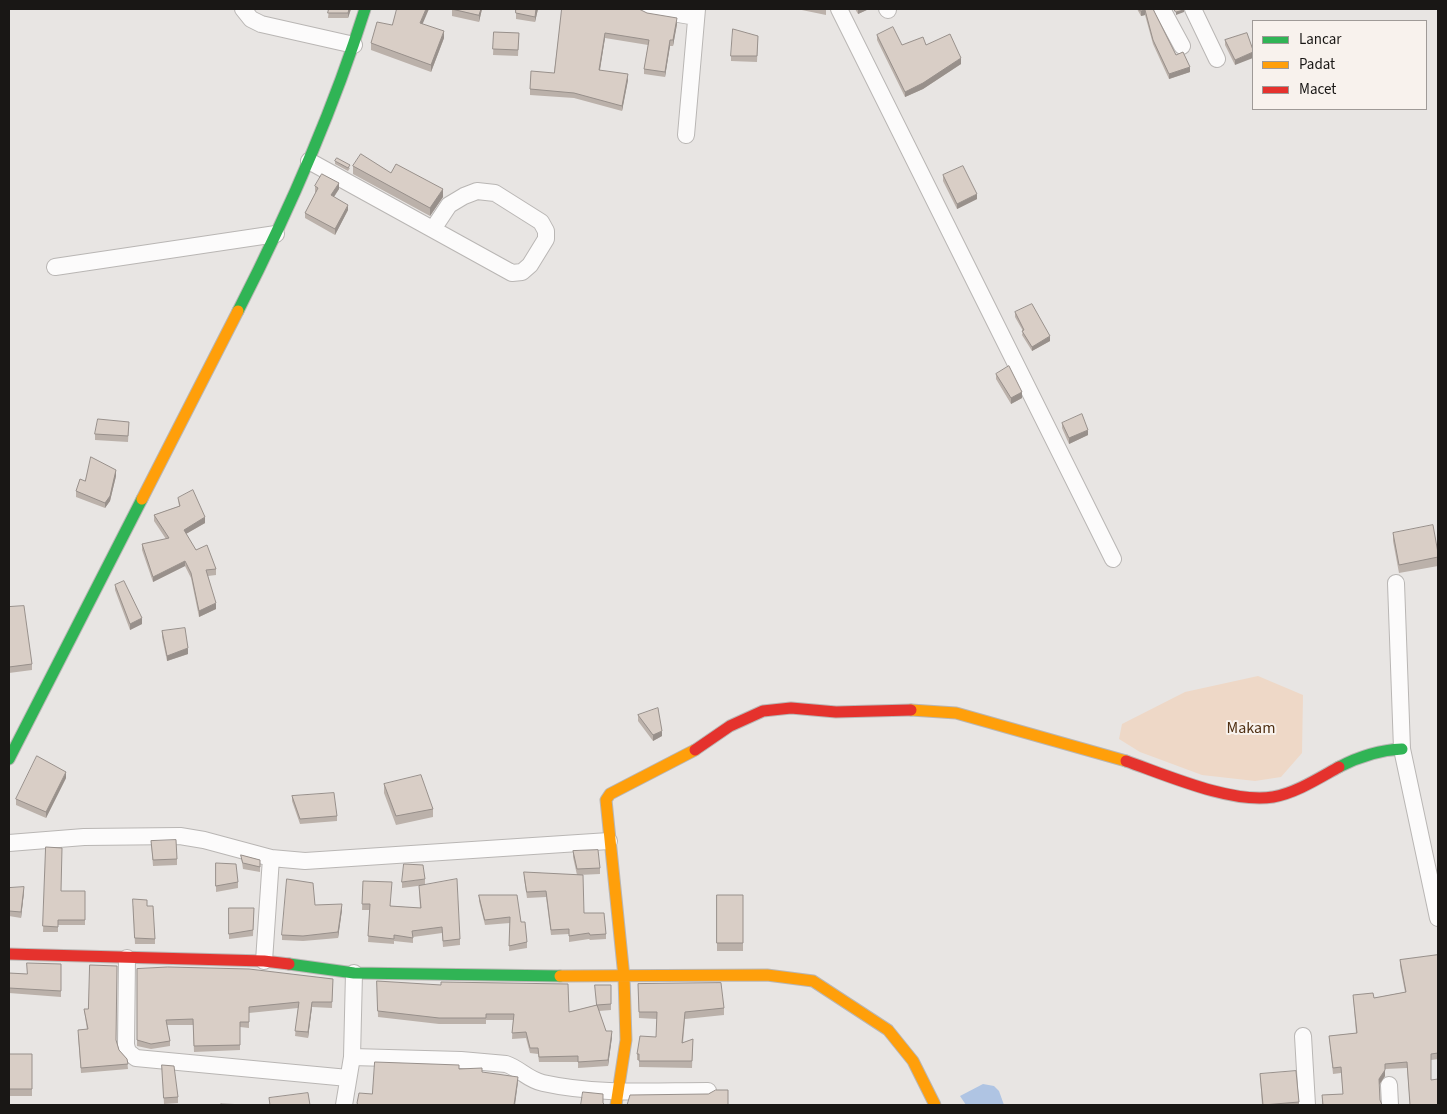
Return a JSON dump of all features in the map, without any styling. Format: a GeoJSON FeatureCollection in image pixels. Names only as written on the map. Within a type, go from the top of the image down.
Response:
{"type":"FeatureCollection","features":[{"type":"Feature","properties":{"kind":"street"},"geometry":{"type":"LineString","coordinates":[[243,9],[251,19],[261,24],[354,45]]}},
{"type":"Feature","properties":{"kind":"street"},"geometry":{"type":"LineString","coordinates":[[9,759],[276,234],[328,118],[365,9]]}},
{"type":"Feature","properties":{"kind":"street"},"geometry":{"type":"LineString","coordinates":[[649,9],[696,13],[686,135]]}},
{"type":"Feature","properties":{"kind":"street"},"geometry":{"type":"LineString","coordinates":[[839,9],[1113,559]]}},
{"type":"Feature","properties":{"kind":"street"},"geometry":{"type":"LineString","coordinates":[[1162,9],[1182,46]]}},
{"type":"Feature","properties":{"kind":"street"},"geometry":{"type":"LineString","coordinates":[[1193,9],[1217,59]]}},
{"type":"Feature","properties":{"kind":"street"},"geometry":{"type":"LineString","coordinates":[[309,161],[512,273],[522,272],[530,265],[546,239],[546,230],[541,222],[495,193],[486,190],[464,196],[449,205],[433,229]]}},
{"type":"Feature","properties":{"kind":"street"},"geometry":{"type":"LineString","coordinates":[[55,267],[276,234]]}},
{"type":"Feature","properties":{"kind":"street"},"geometry":{"type":"LineString","coordinates":[[1396,583],[1402,749],[1438,918]]}},
{"type":"Feature","properties":{"kind":"street"},"geometry":{"type":"LineString","coordinates":[[616,1098],[626,1040],[624,977],[606,800],[610,794],[700,746],[730,726],[763,711],[791,708],[836,712],[917,710],[956,713],[1095,751],[1227,795],[1273,797],[1303,786],[1359,757],[1384,750],[1402,749]]}},
{"type":"Feature","properties":{"kind":"street"},"geometry":{"type":"LineString","coordinates":[[9,843],[84,837],[180,836],[204,840],[271,858],[305,861],[609,840]]}},
{"type":"Feature","properties":{"kind":"street"},"geometry":{"type":"LineString","coordinates":[[264,961],[271,858]]}},
{"type":"Feature","properties":{"kind":"street"},"geometry":{"type":"LineString","coordinates":[[9,954],[264,961],[354,972],[624,977],[767,975],[813,981],[888,1030],[912,1061],[935,1105]]}},
{"type":"Feature","properties":{"kind":"street"},"geometry":{"type":"LineString","coordinates":[[126,958],[126,1045],[128,1052],[136,1058],[348,1078]]}},
{"type":"Feature","properties":{"kind":"street"},"geometry":{"type":"LineString","coordinates":[[344,1105],[352,1057],[354,972]]}},
{"type":"Feature","properties":{"kind":"street"},"geometry":{"type":"LineString","coordinates":[[1303,1036],[1307,1105]]}},
{"type":"Feature","properties":{"kind":"street"},"geometry":{"type":"LineString","coordinates":[[352,1057],[461,1060],[506,1064],[513,1066],[531,1080],[544,1084],[589,1090],[616,1098],[708,1091]]}},
{"type":"Feature","properties":{"kind":"street"},"geometry":{"type":"LineString","coordinates":[[1389,1085],[1390,1105]]}},
{"type":"Feature","properties":{"kind":"green space","name":"Makam"},"geometry":{"type":"Polygon","coordinates":[[[1258,676],[1303,695],[1302,753],[1281,777],[1255,781],[1202,775],[1140,752],[1119,739],[1122,724],[1185,692],[1258,676]]]}},
{"type":"Feature","properties":{"kind":"water"},"geometry":{"type":"Polygon","coordinates":[[[983,1084],[994,1086],[999,1091],[1004,1105],[966,1105],[960,1096],[983,1084]]]}},
{"type":"Feature","properties":{"kind":"building"},"geometry":{"type":"Polygon","coordinates":[[[329,9],[349,9],[348,13],[328,13],[329,9]]]}},
{"type":"Feature","properties":{"kind":"building"},"geometry":{"type":"Polygon","coordinates":[[[397,9],[426,9],[420,23],[444,31],[431,65],[371,43],[377,22],[392,25],[397,9]]]}},
{"type":"Feature","properties":{"kind":"building"},"geometry":{"type":"Polygon","coordinates":[[[452,9],[481,9],[479,15],[452,9]]]}},
{"type":"Feature","properties":{"kind":"building"},"geometry":{"type":"Polygon","coordinates":[[[516,9],[536,9],[535,17],[516,13],[516,9]]]}},
{"type":"Feature","properties":{"kind":"building"},"geometry":{"type":"Polygon","coordinates":[[[562,9],[639,9],[647,13],[677,18],[673,40],[670,40],[665,72],[644,69],[649,40],[605,33],[599,70],[628,74],[622,106],[574,93],[530,89],[531,71],[554,73],[562,9]]]}},
{"type":"Feature","properties":{"kind":"building"},"geometry":{"type":"Polygon","coordinates":[[[1139,9],[1153,9],[1176,55],[1183,52],[1190,67],[1169,74],[1153,40],[1145,10],[1141,11],[1139,9]]]}},
{"type":"Feature","properties":{"kind":"building"},"geometry":{"type":"Polygon","coordinates":[[[1174,9],[1184,9],[1184,10],[1176,12],[1174,9]]]}},
{"type":"Feature","properties":{"kind":"building"},"geometry":{"type":"Polygon","coordinates":[[[893,27],[902,45],[923,37],[926,45],[950,34],[961,58],[923,83],[905,92],[877,35],[893,27]]]}},
{"type":"Feature","properties":{"kind":"building"},"geometry":{"type":"Polygon","coordinates":[[[733,29],[758,36],[757,56],[731,56],[733,29]]]}},
{"type":"Feature","properties":{"kind":"building"},"geometry":{"type":"Polygon","coordinates":[[[494,32],[519,33],[518,50],[493,49],[494,32]]]}},
{"type":"Feature","properties":{"kind":"building"},"geometry":{"type":"Polygon","coordinates":[[[1247,33],[1252,52],[1235,60],[1225,40],[1247,33]]]}},
{"type":"Feature","properties":{"kind":"building"},"geometry":{"type":"Polygon","coordinates":[[[361,154],[391,173],[396,164],[443,189],[430,208],[353,166],[361,154]]]}},
{"type":"Feature","properties":{"kind":"building"},"geometry":{"type":"Polygon","coordinates":[[[337,158],[350,165],[348,168],[335,161],[337,158]]]}},
{"type":"Feature","properties":{"kind":"building"},"geometry":{"type":"Polygon","coordinates":[[[963,166],[977,194],[957,204],[943,175],[963,166]]]}},
{"type":"Feature","properties":{"kind":"building"},"geometry":{"type":"Polygon","coordinates":[[[322,174],[339,183],[331,195],[348,205],[335,229],[305,213],[318,188],[315,186],[322,174]]]}},
{"type":"Feature","properties":{"kind":"building"},"geometry":{"type":"Polygon","coordinates":[[[1032,304],[1050,336],[1032,347],[1022,331],[1024,330],[1015,312],[1032,304]]]}},
{"type":"Feature","properties":{"kind":"building"},"geometry":{"type":"Polygon","coordinates":[[[1009,366],[1022,392],[1011,398],[996,374],[1009,366]]]}},
{"type":"Feature","properties":{"kind":"building"},"geometry":{"type":"Polygon","coordinates":[[[1082,414],[1088,430],[1069,438],[1062,423],[1082,414]]]}},
{"type":"Feature","properties":{"kind":"building"},"geometry":{"type":"Polygon","coordinates":[[[98,419],[129,422],[128,436],[95,434],[98,419]]]}},
{"type":"Feature","properties":{"kind":"building"},"geometry":{"type":"Polygon","coordinates":[[[91,457],[116,470],[110,496],[105,503],[76,491],[80,479],[85,481],[91,457]]]}},
{"type":"Feature","properties":{"kind":"building"},"geometry":{"type":"Polygon","coordinates":[[[193,490],[205,517],[184,530],[196,550],[207,545],[216,569],[206,570],[216,603],[199,611],[191,573],[185,561],[153,577],[142,544],[169,538],[154,515],[180,506],[178,498],[193,490]]]}},
{"type":"Feature","properties":{"kind":"building"},"geometry":{"type":"Polygon","coordinates":[[[1433,525],[1438,557],[1399,565],[1393,533],[1433,525]]]}},
{"type":"Feature","properties":{"kind":"building"},"geometry":{"type":"Polygon","coordinates":[[[124,581],[142,618],[130,624],[115,585],[124,581]]]}},
{"type":"Feature","properties":{"kind":"building"},"geometry":{"type":"Polygon","coordinates":[[[24,606],[32,664],[9,667],[9,607],[24,606]]]}},
{"type":"Feature","properties":{"kind":"building"},"geometry":{"type":"Polygon","coordinates":[[[185,628],[188,648],[167,656],[162,631],[185,628]]]}},
{"type":"Feature","properties":{"kind":"building"},"geometry":{"type":"Polygon","coordinates":[[[658,708],[662,731],[653,735],[638,715],[658,708]]]}},
{"type":"Feature","properties":{"kind":"building"},"geometry":{"type":"Polygon","coordinates":[[[37,756],[66,772],[46,812],[16,799],[37,756]]]}},
{"type":"Feature","properties":{"kind":"building"},"geometry":{"type":"Polygon","coordinates":[[[421,775],[433,809],[396,816],[384,784],[421,775]]]}},
{"type":"Feature","properties":{"kind":"building"},"geometry":{"type":"Polygon","coordinates":[[[334,793],[337,816],[300,819],[292,796],[334,793]]]}},
{"type":"Feature","properties":{"kind":"building"},"geometry":{"type":"Polygon","coordinates":[[[176,840],[177,859],[153,860],[151,841],[176,840]]]}},
{"type":"Feature","properties":{"kind":"building"},"geometry":{"type":"Polygon","coordinates":[[[46,847],[62,848],[61,891],[85,891],[85,920],[58,920],[58,927],[43,926],[46,847]]]}},
{"type":"Feature","properties":{"kind":"building"},"geometry":{"type":"Polygon","coordinates":[[[598,850],[600,868],[577,869],[573,851],[598,850]]]}},
{"type":"Feature","properties":{"kind":"building"},"geometry":{"type":"Polygon","coordinates":[[[241,855],[260,860],[260,867],[243,863],[241,855]]]}},
{"type":"Feature","properties":{"kind":"building"},"geometry":{"type":"Polygon","coordinates":[[[216,863],[236,864],[238,882],[216,886],[216,863]]]}},
{"type":"Feature","properties":{"kind":"building"},"geometry":{"type":"Polygon","coordinates":[[[404,864],[423,865],[425,879],[402,882],[404,864]]]}},
{"type":"Feature","properties":{"kind":"building"},"geometry":{"type":"Polygon","coordinates":[[[524,872],[583,875],[584,913],[604,913],[606,934],[590,935],[589,933],[569,936],[569,929],[551,930],[546,891],[527,892],[524,872]]]}},
{"type":"Feature","properties":{"kind":"building"},"geometry":{"type":"Polygon","coordinates":[[[287,879],[313,883],[315,905],[342,904],[338,932],[303,936],[282,935],[287,879]]]}},
{"type":"Feature","properties":{"kind":"building"},"geometry":{"type":"Polygon","coordinates":[[[457,879],[460,939],[443,941],[442,927],[412,931],[413,938],[394,935],[394,939],[368,936],[370,904],[362,904],[363,881],[392,882],[390,906],[421,908],[419,886],[457,879]]]}},
{"type":"Feature","properties":{"kind":"building"},"geometry":{"type":"Polygon","coordinates":[[[24,887],[21,912],[9,911],[9,888],[24,887]]]}},
{"type":"Feature","properties":{"kind":"building"},"geometry":{"type":"Polygon","coordinates":[[[479,895],[517,895],[521,922],[525,922],[527,942],[509,946],[510,917],[485,920],[479,895]]]}},
{"type":"Feature","properties":{"kind":"building"},"geometry":{"type":"Polygon","coordinates":[[[717,895],[743,895],[743,943],[717,943],[717,895]]]}},
{"type":"Feature","properties":{"kind":"building"},"geometry":{"type":"Polygon","coordinates":[[[133,899],[147,900],[147,906],[153,906],[155,939],[135,938],[133,899]]]}},
{"type":"Feature","properties":{"kind":"building"},"geometry":{"type":"Polygon","coordinates":[[[229,908],[254,908],[253,930],[229,934],[229,908]]]}},
{"type":"Feature","properties":{"kind":"building"},"geometry":{"type":"Polygon","coordinates":[[[1438,955],[1438,1053],[1431,1054],[1431,1080],[1438,1079],[1438,1105],[1410,1105],[1407,1062],[1385,1064],[1385,1070],[1379,1079],[1382,1105],[1323,1105],[1322,1095],[1343,1094],[1341,1067],[1333,1068],[1329,1036],[1357,1033],[1353,995],[1373,993],[1374,998],[1406,992],[1400,960],[1438,955]]]}},
{"type":"Feature","properties":{"kind":"building"},"geometry":{"type":"Polygon","coordinates":[[[27,963],[61,964],[61,991],[9,988],[9,973],[27,974],[27,963]]]}},
{"type":"Feature","properties":{"kind":"building"},"geometry":{"type":"Polygon","coordinates":[[[90,965],[117,966],[116,1040],[119,1050],[127,1059],[128,1064],[81,1068],[78,1030],[88,1029],[84,1009],[88,1009],[90,965]]]}},
{"type":"Feature","properties":{"kind":"building"},"geometry":{"type":"Polygon","coordinates":[[[168,967],[249,969],[333,979],[332,1002],[312,1002],[308,1032],[295,1031],[299,1002],[249,1007],[249,1022],[240,1022],[240,1045],[194,1046],[193,1019],[166,1020],[170,1041],[151,1044],[137,1040],[137,969],[168,967]]]}},
{"type":"Feature","properties":{"kind":"building"},"geometry":{"type":"Polygon","coordinates":[[[377,981],[441,985],[441,982],[568,984],[569,1012],[597,1005],[606,1031],[612,1031],[608,1060],[578,1062],[578,1056],[539,1057],[538,1048],[530,1048],[526,1032],[512,1033],[514,1014],[486,1014],[486,1018],[439,1018],[378,1011],[377,981]]]}},
{"type":"Feature","properties":{"kind":"building"},"geometry":{"type":"Polygon","coordinates":[[[721,983],[724,1008],[685,1012],[682,1043],[693,1039],[692,1061],[639,1061],[639,1054],[637,1054],[640,1036],[656,1037],[657,1012],[639,1012],[638,984],[721,983]]]}},
{"type":"Feature","properties":{"kind":"building"},"geometry":{"type":"Polygon","coordinates":[[[595,985],[611,985],[611,1004],[597,1005],[595,985]]]}},
{"type":"Feature","properties":{"kind":"building"},"geometry":{"type":"Polygon","coordinates":[[[9,1054],[32,1054],[32,1089],[9,1089],[9,1054]]]}},
{"type":"Feature","properties":{"kind":"building"},"geometry":{"type":"Polygon","coordinates":[[[375,1062],[459,1065],[459,1069],[482,1068],[482,1072],[518,1077],[514,1105],[358,1105],[359,1093],[372,1094],[375,1062]]]}},
{"type":"Feature","properties":{"kind":"building"},"geometry":{"type":"Polygon","coordinates":[[[162,1065],[174,1066],[178,1097],[164,1098],[162,1065]]]}},
{"type":"Feature","properties":{"kind":"building"},"geometry":{"type":"Polygon","coordinates":[[[1296,1071],[1299,1102],[1263,1105],[1260,1074],[1296,1071]]]}},
{"type":"Feature","properties":{"kind":"building"},"geometry":{"type":"Polygon","coordinates":[[[716,1090],[728,1090],[728,1105],[627,1105],[630,1095],[708,1094],[716,1090]]]}},
{"type":"Feature","properties":{"kind":"building"},"geometry":{"type":"Polygon","coordinates":[[[583,1092],[603,1094],[603,1103],[605,1105],[581,1105],[583,1092]]]}},
{"type":"Feature","properties":{"kind":"building"},"geometry":{"type":"Polygon","coordinates":[[[308,1093],[310,1105],[270,1105],[269,1098],[308,1093]]]}},
{"type":"Feature","properties":{"kind":"traffic: fast"},"geometry":{"type":"LineString","coordinates":[[238,311],[308,163],[338,87],[365,9]]}},
{"type":"Feature","properties":{"kind":"traffic: fast"},"geometry":{"type":"LineString","coordinates":[[9,759],[142,499]]}},
{"type":"Feature","properties":{"kind":"traffic: fast"},"geometry":{"type":"LineString","coordinates":[[1339,767],[1370,754],[1402,749]]}},
{"type":"Feature","properties":{"kind":"traffic: fast"},"geometry":{"type":"LineString","coordinates":[[289,964],[354,973],[560,976]]}},
{"type":"Feature","properties":{"kind":"traffic: slow"},"geometry":{"type":"LineString","coordinates":[[142,499],[238,311]]}},
{"type":"Feature","properties":{"kind":"traffic: slow"},"geometry":{"type":"LineString","coordinates":[[911,710],[956,713],[1126,761]]}},
{"type":"Feature","properties":{"kind":"traffic: slow"},"geometry":{"type":"LineString","coordinates":[[616,1105],[626,1040],[624,977],[606,800],[610,794],[695,750]]}},
{"type":"Feature","properties":{"kind":"traffic: slow"},"geometry":{"type":"LineString","coordinates":[[560,976],[767,975],[813,981],[888,1030],[913,1061],[935,1105]]}},
{"type":"Feature","properties":{"kind":"traffic: jam"},"geometry":{"type":"LineString","coordinates":[[695,750],[730,726],[763,711],[791,708],[836,712],[911,710]]}},
{"type":"Feature","properties":{"kind":"traffic: jam"},"geometry":{"type":"LineString","coordinates":[[1126,761],[1199,787],[1238,796],[1257,798],[1273,797],[1290,792],[1339,767]]}},
{"type":"Feature","properties":{"kind":"traffic: jam"},"geometry":{"type":"LineString","coordinates":[[9,954],[264,961],[289,964]]}}]}
